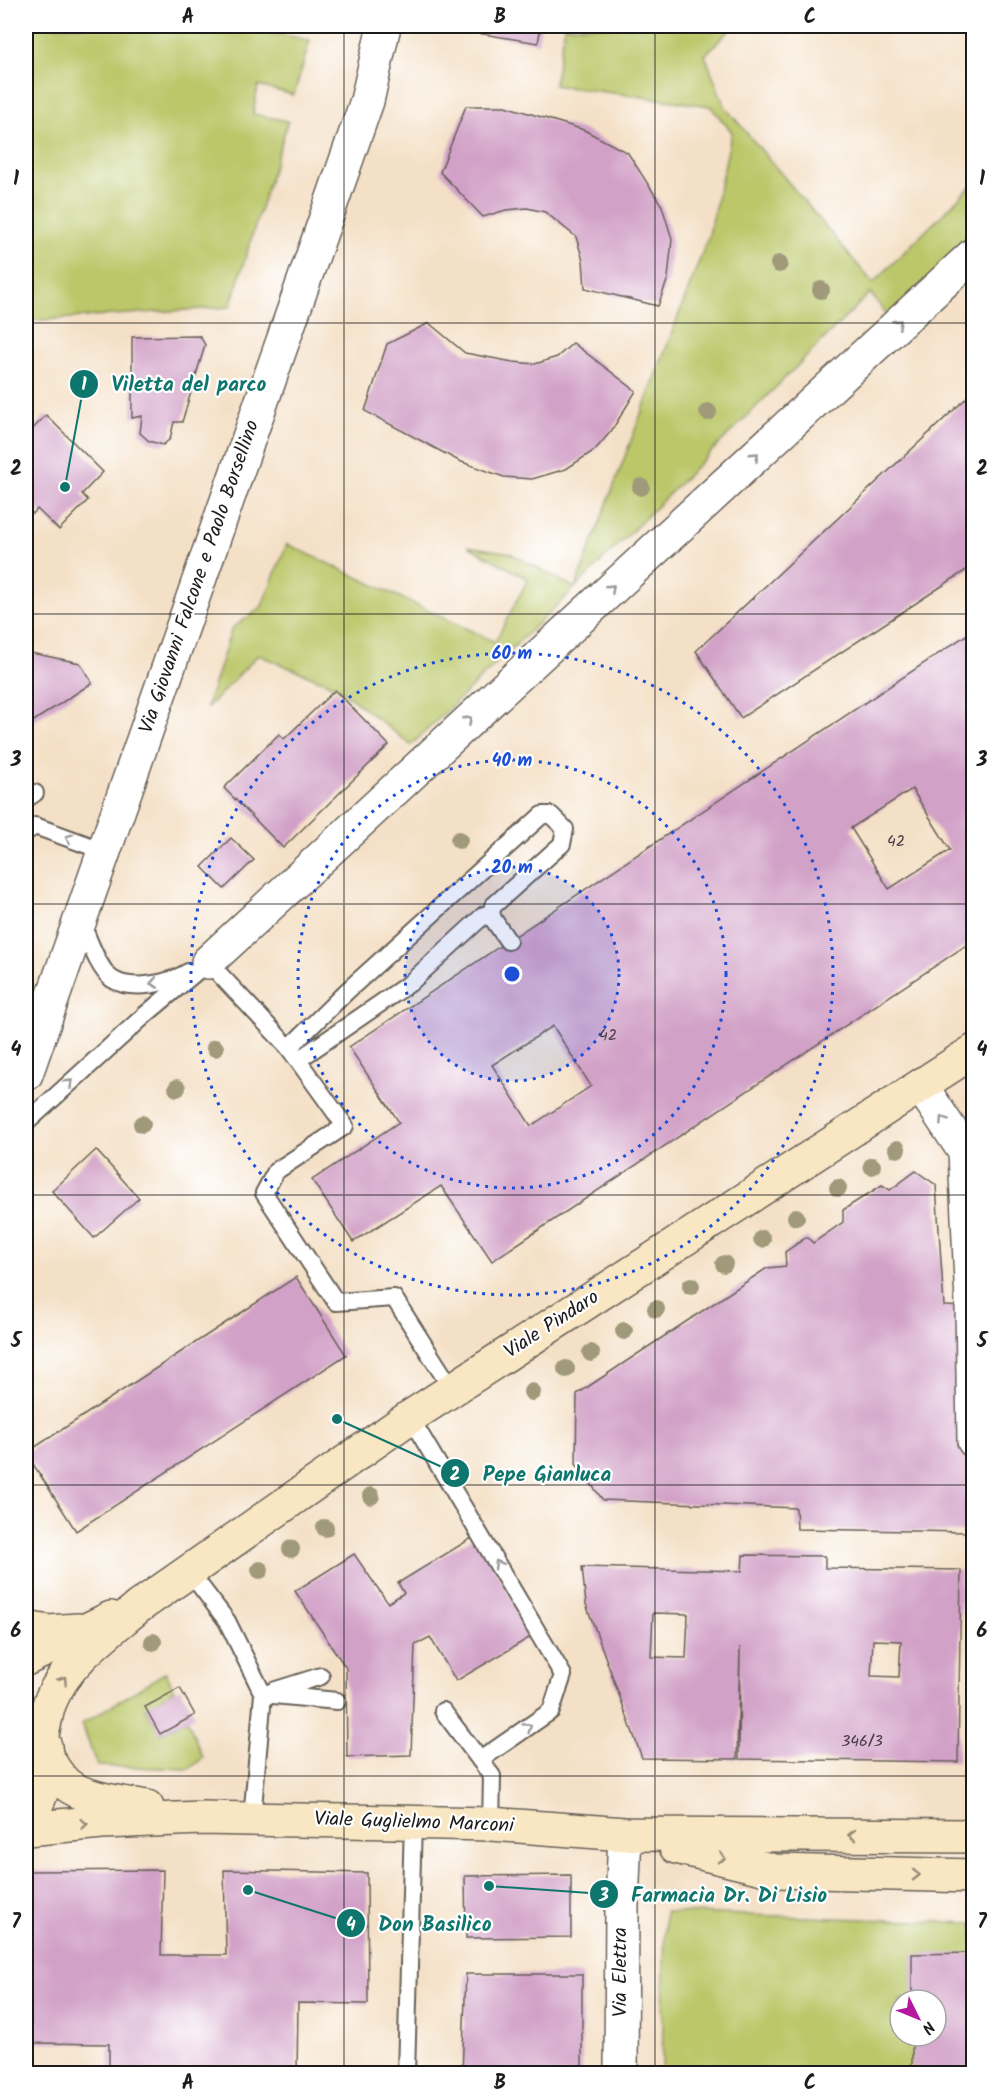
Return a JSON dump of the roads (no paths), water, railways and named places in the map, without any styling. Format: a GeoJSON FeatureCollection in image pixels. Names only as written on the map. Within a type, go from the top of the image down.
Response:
{"type":"FeatureCollection","features":[{"type":"Feature","properties":{"kind":"main road","name":"Viale Pindaro"},"geometry":{"type":"LineString","coordinates":[[26,1820],[40,1798],[46,1778],[44,1746],[50,1703],[70,1670],[111,1628],[410,1417],[974,1051]]}},
{"type":"Feature","properties":{"kind":"main road","name":"Viale Pindaro"},"geometry":{"type":"LineString","coordinates":[[26,1659],[138,1607]]}},
{"type":"Feature","properties":{"kind":"main road"},"geometry":{"type":"LineString","coordinates":[[26,1628],[48,1632],[88,1629]]}},
{"type":"Feature","properties":{"kind":"main road","name":"Viale Guglielmo Marconi"},"geometry":{"type":"LineString","coordinates":[[26,1707],[56,1772],[68,1786],[93,1797],[202,1818]]}},
{"type":"Feature","properties":{"kind":"main road","name":"Viale Guglielmo Marconi"},"geometry":{"type":"LineString","coordinates":[[26,1829],[102,1822],[202,1818],[491,1824],[625,1834],[974,1836]]}},
{"type":"Feature","properties":{"kind":"main road","name":"Viale Guglielmo Marconi"},"geometry":{"type":"LineString","coordinates":[[625,1834],[776,1871],[974,1876]]}},
{"type":"Feature","properties":{"kind":"street","name":"Via Giovanni Falcone e Paolo Borsellino"},"geometry":{"type":"LineString","coordinates":[[26,1074],[367,101],[384,26]]}},
{"type":"Feature","properties":{"kind":"street"},"geometry":{"type":"LineString","coordinates":[[208,962],[974,254]]}},
{"type":"Feature","properties":{"kind":"street","name":"Via Giovanni Falcone e Paolo Borsellino"},"geometry":{"type":"LineString","coordinates":[[26,1031],[55,990]]}},
{"type":"Feature","properties":{"kind":"street"},"geometry":{"type":"LineString","coordinates":[[921,1086],[965,1152],[973,1298],[974,1441]]}},
{"type":"Feature","properties":{"kind":"street","name":"Via Elettra"},"geometry":{"type":"LineString","coordinates":[[621,2073],[622,1905],[625,1834]]}},
{"type":"Feature","properties":{"kind":"lane"},"geometry":{"type":"LineString","coordinates":[[294,1054],[346,991],[542,815],[551,815],[565,829],[562,844],[493,906],[491,912],[508,941]]}},
{"type":"Feature","properties":{"kind":"lane"},"geometry":{"type":"LineString","coordinates":[[26,832],[35,826],[104,851]]}},
{"type":"Feature","properties":{"kind":"lane"},"geometry":{"type":"LineString","coordinates":[[294,1054],[410,983],[484,915],[494,919]]}},
{"type":"Feature","properties":{"kind":"lane"},"geometry":{"type":"LineString","coordinates":[[80,919],[103,968],[112,979],[147,985],[179,978],[208,962]]}},
{"type":"Feature","properties":{"kind":"lane"},"geometry":{"type":"LineString","coordinates":[[208,962],[294,1054],[345,1126],[276,1171],[264,1193],[336,1302],[394,1298],[452,1389]]}},
{"type":"Feature","properties":{"kind":"lane"},"geometry":{"type":"LineString","coordinates":[[26,1123],[145,1015],[208,962]]}},
{"type":"Feature","properties":{"kind":"lane"},"geometry":{"type":"LineString","coordinates":[[410,1417],[563,1675],[551,1711],[480,1760]]}},
{"type":"Feature","properties":{"kind":"lane"},"geometry":{"type":"LineString","coordinates":[[189,1571],[226,1621],[263,1694],[252,1819]]}},
{"type":"Feature","properties":{"kind":"lane"},"geometry":{"type":"LineString","coordinates":[[263,1694],[321,1676]]}},
{"type":"Feature","properties":{"kind":"lane"},"geometry":{"type":"LineString","coordinates":[[263,1694],[338,1701]]}},
{"type":"Feature","properties":{"kind":"lane"},"geometry":{"type":"LineString","coordinates":[[443,1711],[492,1776],[491,1824]]}},
{"type":"Feature","properties":{"kind":"lane"},"geometry":{"type":"LineString","coordinates":[[406,2073],[413,1822]]}},
{"type":"Feature","properties":{"kind":"place","name":"Viletta del parco"},"geometry":{"type":"Point","coordinates":[65,487]}},
{"type":"Feature","properties":{"kind":"place","name":"Pepe Gianluca"},"geometry":{"type":"Point","coordinates":[337,1419]}},
{"type":"Feature","properties":{"kind":"place","name":"Farmacia Dr. Di Lisio"},"geometry":{"type":"Point","coordinates":[489,1886]}},
{"type":"Feature","properties":{"kind":"place","name":"Don Basilico"},"geometry":{"type":"Point","coordinates":[248,1890]}}]}
